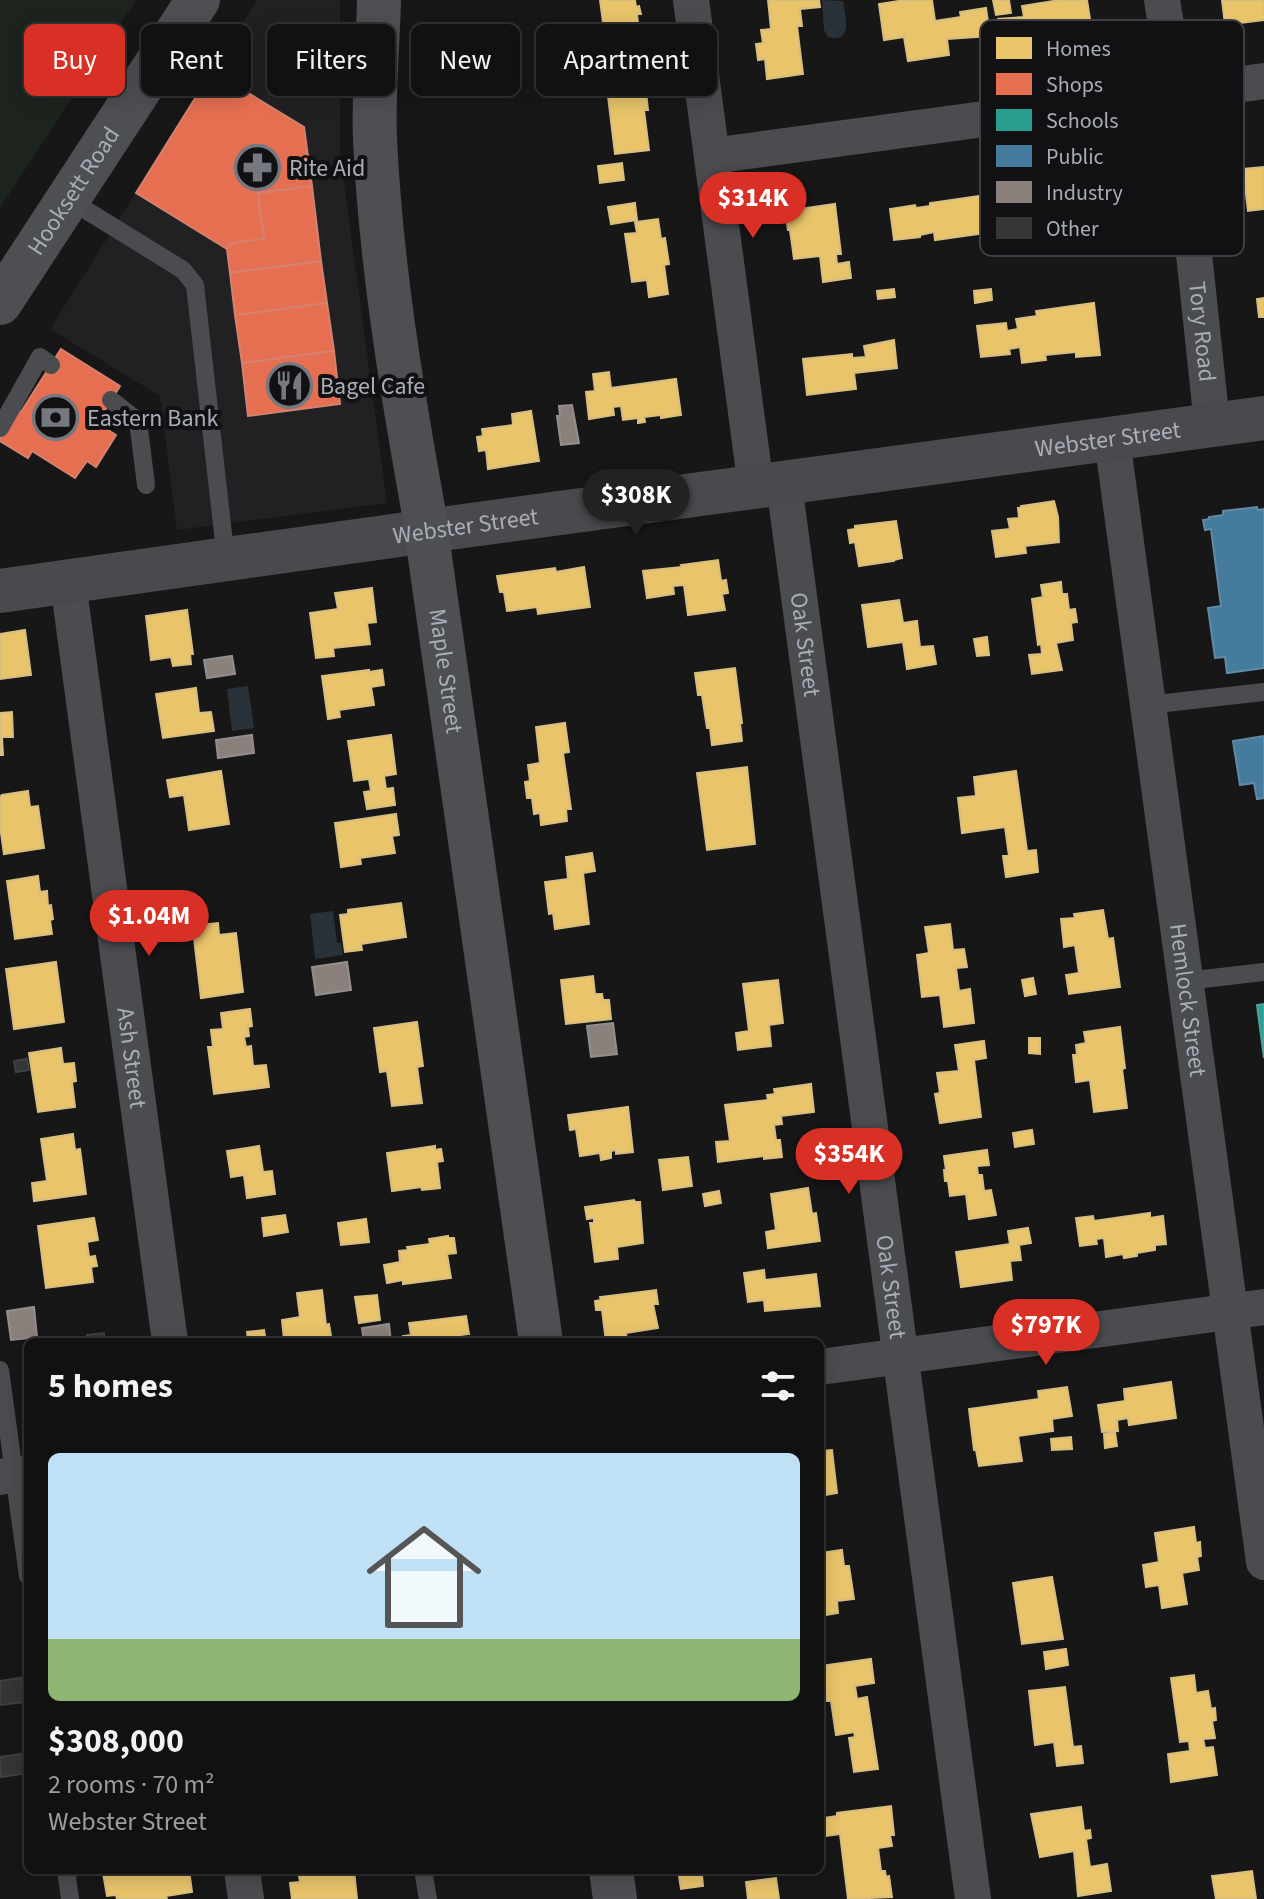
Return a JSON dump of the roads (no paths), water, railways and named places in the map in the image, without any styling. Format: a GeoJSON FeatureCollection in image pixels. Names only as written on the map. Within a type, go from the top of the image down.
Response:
{"type":"FeatureCollection","features":[{"type":"Feature","properties":{"kind":"main road","name":"Hooksett Road"},"geometry":{"type":"LineString","coordinates":[[0,303],[198,0]]}},
{"type":"Feature","properties":{"kind":"main road","name":"Maple Street"},"geometry":{"type":"LineString","coordinates":[[379,0],[375,94],[378,196],[402,395],[427,531],[540,1338]]}},
{"type":"Feature","properties":{"kind":"main road"},"geometry":{"type":"LineString","coordinates":[[612,1874],[615,1899]]}},
{"type":"Feature","properties":{"kind":"street","name":"Oak Street"},"geometry":{"type":"LineString","coordinates":[[691,0],[712,156],[770,486],[901,1356],[973,1899]]}},
{"type":"Feature","properties":{"kind":"street","name":"Tory Road"},"geometry":{"type":"LineString","coordinates":[[1162,0],[1165,20]]}},
{"type":"Feature","properties":{"kind":"street"},"geometry":{"type":"LineString","coordinates":[[1244,84],[1264,81]]}},
{"type":"Feature","properties":{"kind":"street"},"geometry":{"type":"LineString","coordinates":[[712,156],[980,120]]}},
{"type":"Feature","properties":{"kind":"street","name":"Tory Road"},"geometry":{"type":"LineString","coordinates":[[1194,256],[1212,424]]}},
{"type":"Feature","properties":{"kind":"street","name":"Webster Street"},"geometry":{"type":"LineString","coordinates":[[0,591],[1264,418]]}},
{"type":"Feature","properties":{"kind":"street","name":"Hemlock Street"},"geometry":{"type":"LineString","coordinates":[[1112,439],[1186,981],[1247,1309],[1264,1562]]}},
{"type":"Feature","properties":{"kind":"street","name":"Ash Street"},"geometry":{"type":"LineString","coordinates":[[68,582],[169,1338]]}},
{"type":"Feature","properties":{"kind":"street"},"geometry":{"type":"LineString","coordinates":[[824,1366],[1247,1309]]}},
{"type":"Feature","properties":{"kind":"street"},"geometry":{"type":"LineString","coordinates":[[243,1874],[246,1899]]}},
{"type":"Feature","properties":{"kind":"lane"},"geometry":{"type":"LineString","coordinates":[[68,199],[183,270],[195,285],[226,560]]}},
{"type":"Feature","properties":{"kind":"lane"},"geometry":{"type":"LineString","coordinates":[[0,428],[40,357],[51,365]]}},
{"type":"Feature","properties":{"kind":"lane"},"geometry":{"type":"LineString","coordinates":[[111,400],[138,421],[146,485]]}},
{"type":"Feature","properties":{"kind":"lane"},"geometry":{"type":"LineString","coordinates":[[1148,705],[1264,692]]}},
{"type":"Feature","properties":{"kind":"lane"},"geometry":{"type":"LineString","coordinates":[[1186,981],[1264,972]]}},
{"type":"Feature","properties":{"kind":"lane"},"geometry":{"type":"LineString","coordinates":[[0,1370],[24,1547]]}},
{"type":"Feature","properties":{"kind":"lane"},"geometry":{"type":"LineString","coordinates":[[67,1874],[70,1899]]}},
{"type":"Feature","properties":{"kind":"lane"},"geometry":{"type":"LineString","coordinates":[[424,1874],[428,1899]]}},
{"type":"Feature","properties":{"kind":"place","name":"Rite Aid"},"geometry":{"type":"Point","coordinates":[258,168]}},
{"type":"Feature","properties":{"kind":"place","name":"Bagel Cafe"},"geometry":{"type":"Point","coordinates":[289,386]}},
{"type":"Feature","properties":{"kind":"place","name":"Eastern Bank"},"geometry":{"type":"Point","coordinates":[56,418]}}]}
